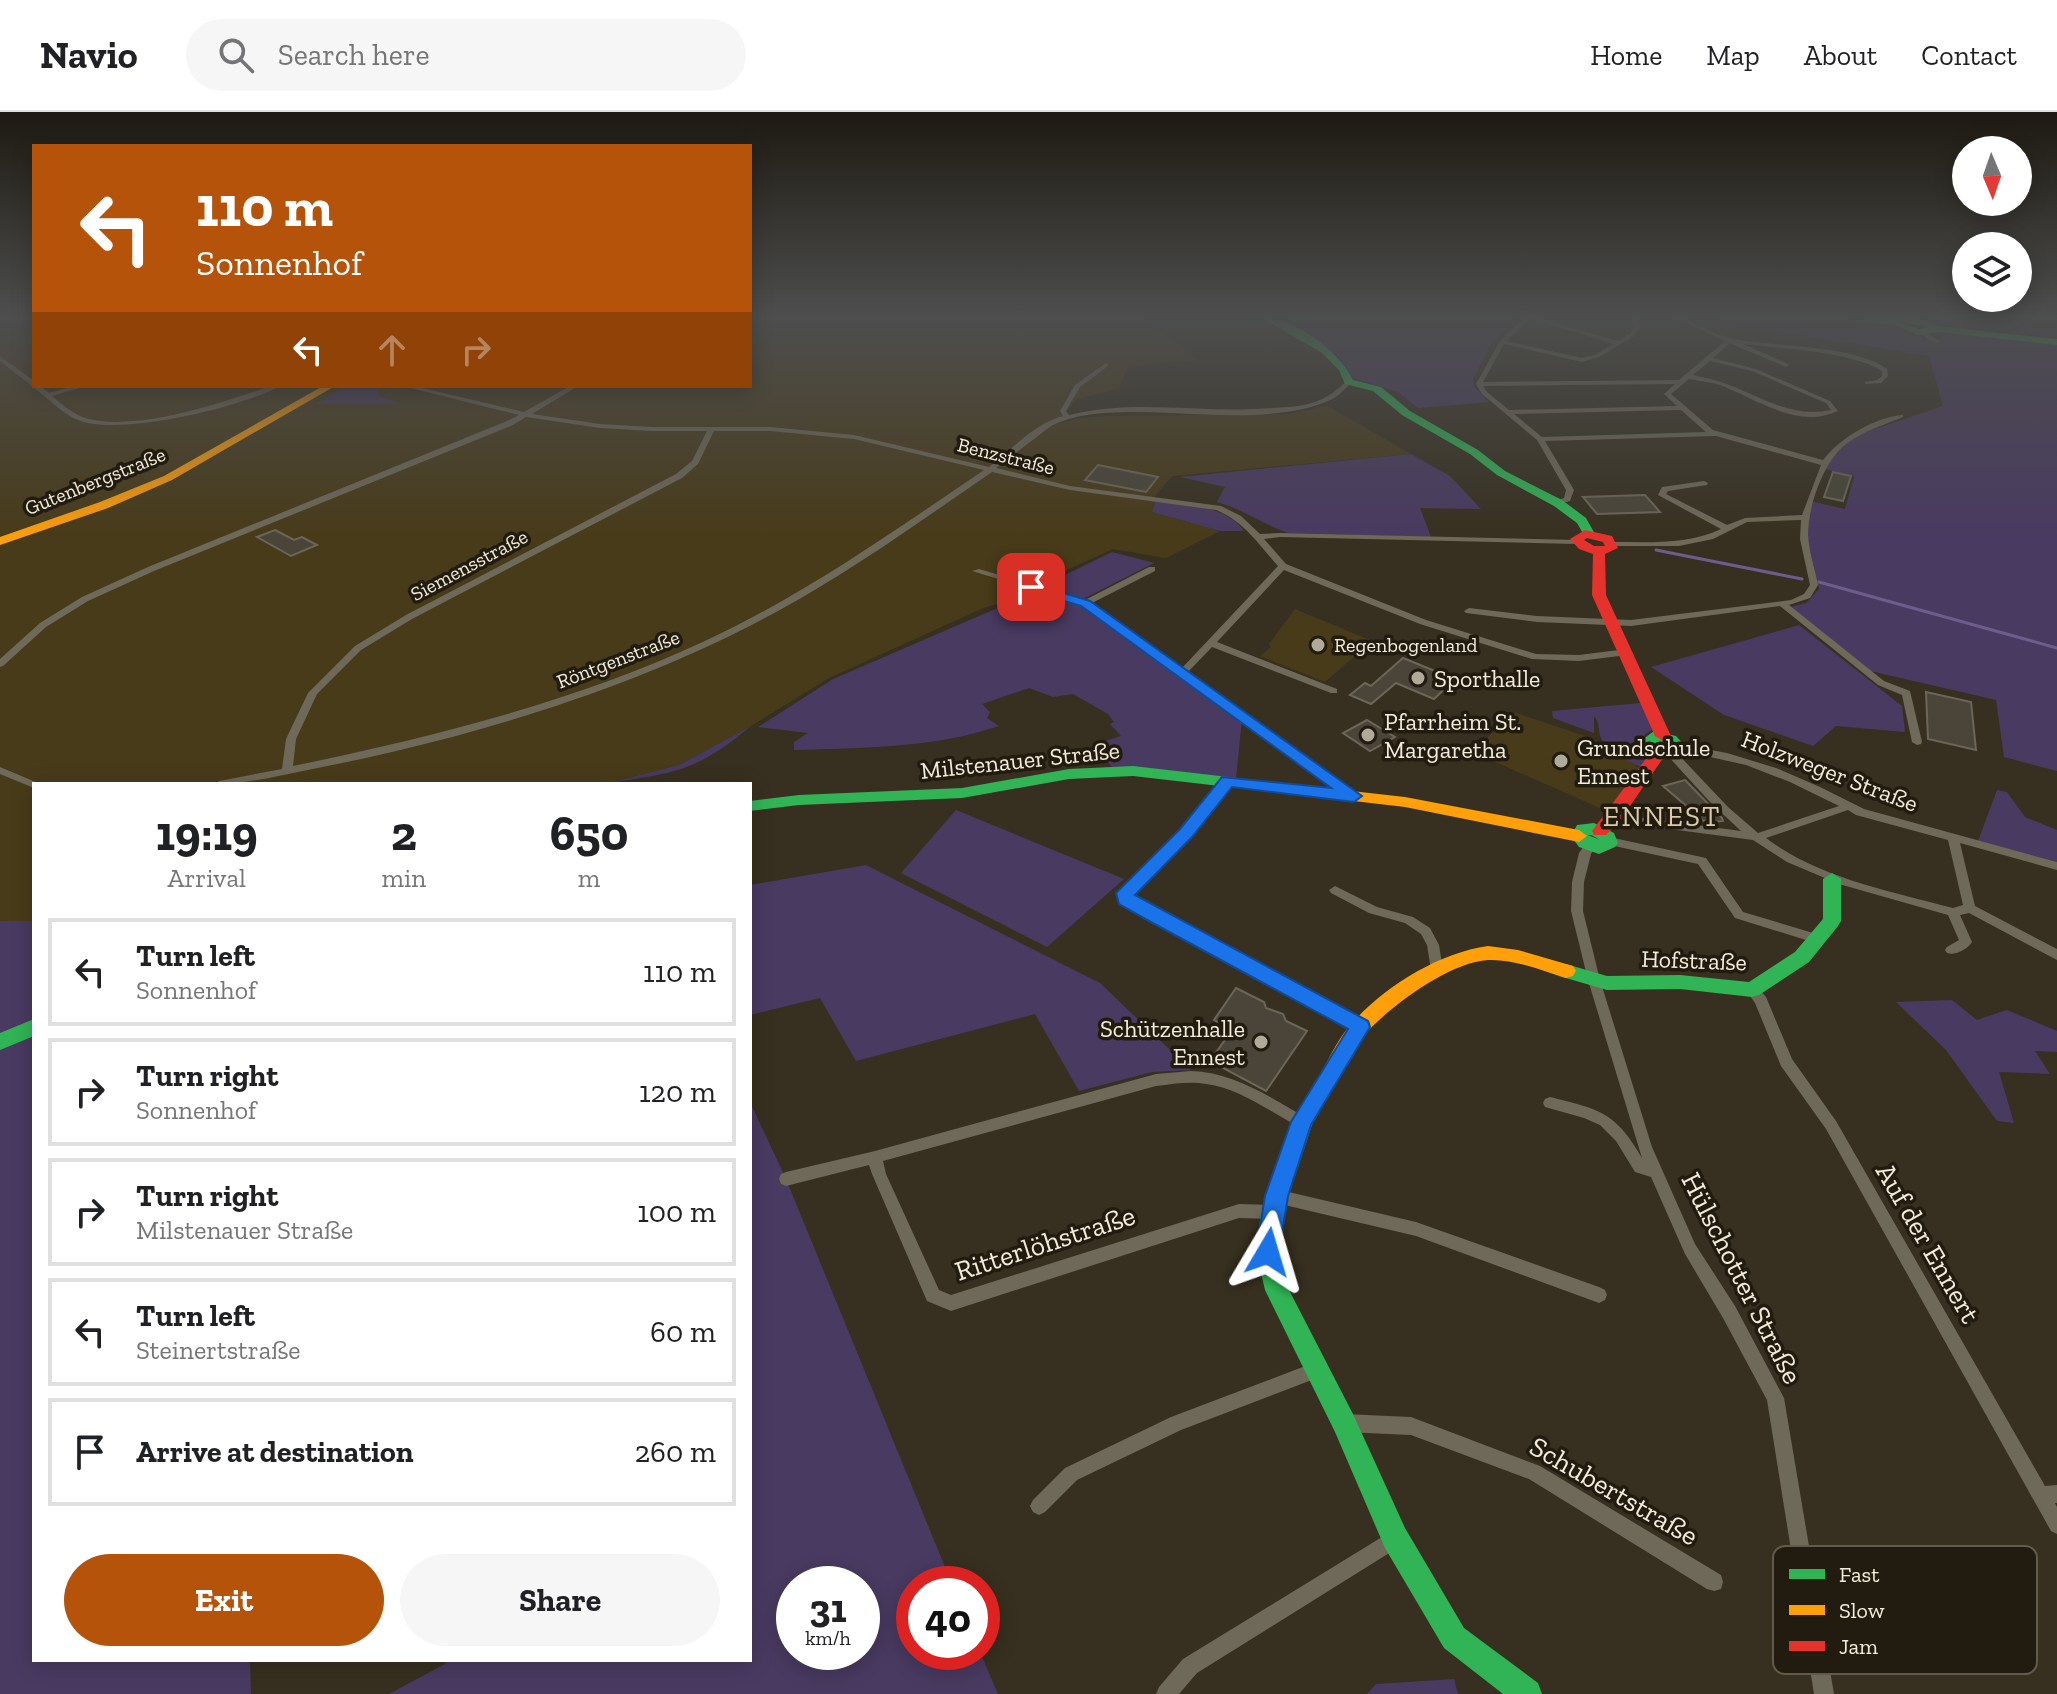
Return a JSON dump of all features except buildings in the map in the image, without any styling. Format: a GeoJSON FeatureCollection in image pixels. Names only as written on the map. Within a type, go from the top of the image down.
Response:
{"type":"FeatureCollection","features":[{"type":"Feature","properties":{"kind":"street"},"geometry":{"type":"LineString","coordinates":[[44,392],[79,418],[121,424],[212,406],[258,392]]}},
{"type":"Feature","properties":{"kind":"street"},"geometry":{"type":"LineString","coordinates":[[48,395],[60,392]]}},
{"type":"Feature","properties":{"kind":"street","name":"Gutenbergstraße"},"geometry":{"type":"LineString","coordinates":[[0,541],[90,510],[168,478],[320,392]]}},
{"type":"Feature","properties":{"kind":"street","name":"Benzstraße"},"geometry":{"type":"LineString","coordinates":[[430,392],[527,415],[600,426],[800,431],[854,437],[1070,488],[1218,508],[1243,519],[1283,566]]}},
{"type":"Feature","properties":{"kind":"street"},"geometry":{"type":"LineString","coordinates":[[0,664],[43,625],[85,599],[527,415],[565,392]]}},
{"type":"Feature","properties":{"kind":"street"},"geometry":{"type":"LineString","coordinates":[[1074,392],[1063,411],[1066,416],[1103,411],[1293,409],[1331,400],[1339,392]]}},
{"type":"Feature","properties":{"kind":"street"},"geometry":{"type":"LineString","coordinates":[[1380,392],[1406,413],[1474,452],[1501,473],[1558,503],[1582,521],[1584,548],[1679,544],[1710,537],[1756,518],[1805,517]]}},
{"type":"Feature","properties":{"kind":"street"},"geometry":{"type":"LineString","coordinates":[[1483,392],[1540,439],[1570,490],[1567,499],[1558,503]]}},
{"type":"Feature","properties":{"kind":"street"},"geometry":{"type":"LineString","coordinates":[[1669,392],[1667,394],[1682,408],[1714,434]]}},
{"type":"Feature","properties":{"kind":"street"},"geometry":{"type":"LineString","coordinates":[[1740,392],[1791,414],[1811,416],[1835,411],[1828,402],[1804,392]]}},
{"type":"Feature","properties":{"kind":"street"},"geometry":{"type":"LineString","coordinates":[[1511,412],[1682,408]]}},
{"type":"Feature","properties":{"kind":"street","name":"Röntgenstraße"},"geometry":{"type":"LineString","coordinates":[[230,782],[287,772],[484,726],[591,691],[678,656],[774,610],[825,580],[990,469],[1053,421],[1066,416]]}},
{"type":"Feature","properties":{"kind":"street"},"geometry":{"type":"LineString","coordinates":[[1469,611],[1537,619],[1631,623],[1801,600],[1814,585],[1804,539],[1805,517],[1824,463],[1846,438],[1901,416]]}},
{"type":"Feature","properties":{"kind":"street","name":"Siemensstraße"},"geometry":{"type":"LineString","coordinates":[[287,772],[291,739],[313,693],[358,648],[409,617],[679,476],[695,462],[711,430]]}},
{"type":"Feature","properties":{"kind":"street"},"geometry":{"type":"LineString","coordinates":[[1540,439],[1714,434],[1782,449],[1824,463]]}},
{"type":"Feature","properties":{"kind":"street"},"geometry":{"type":"LineString","coordinates":[[1704,483],[1691,482],[1665,489],[1662,495],[1726,528]]}},
{"type":"Feature","properties":{"kind":"street"},"geometry":{"type":"LineString","coordinates":[[1258,537],[1583,538]]}},
{"type":"Feature","properties":{"kind":"street"},"geometry":{"type":"LineString","coordinates":[[1606,548],[1597,587],[1668,746],[1744,827],[1792,859],[1832,879],[1953,912],[1970,908],[2057,955]]}},
{"type":"Feature","properties":{"kind":"street"},"geometry":{"type":"LineString","coordinates":[[1183,672],[1283,566],[1423,622],[1535,657],[1568,659],[1627,652]]}},
{"type":"Feature","properties":{"kind":"street"},"geometry":{"type":"LineString","coordinates":[[1086,603],[1152,569]]}},
{"type":"Feature","properties":{"kind":"street"},"geometry":{"type":"LineString","coordinates":[[976,571],[1086,603],[1354,796]]}},
{"type":"Feature","properties":{"kind":"street"},"geometry":{"type":"LineString","coordinates":[[1782,604],[1881,683],[1907,693],[1917,742]]}},
{"type":"Feature","properties":{"kind":"street"},"geometry":{"type":"LineString","coordinates":[[1211,643],[1334,691]]}},
{"type":"Feature","properties":{"kind":"street","name":"Holzweger Straße"},"geometry":{"type":"LineString","coordinates":[[1668,746],[1742,758],[1893,823],[2057,866]]}},
{"type":"Feature","properties":{"kind":"street","name":"Hülschotter Straße"},"geometry":{"type":"LineString","coordinates":[[1668,746],[1585,853],[1578,882],[1577,911],[1594,980],[1655,1172],[1690,1249],[1729,1312],[1775,1398],[1800,1546]]}},
{"type":"Feature","properties":{"kind":"street"},"geometry":{"type":"LineString","coordinates":[[0,770],[32,784]]}},
{"type":"Feature","properties":{"kind":"street","name":"Milstenauer Straße"},"geometry":{"type":"LineString","coordinates":[[752,806],[799,800],[962,793],[1069,774],[1133,771],[1405,802],[1598,834]]}},
{"type":"Feature","properties":{"kind":"street"},"geometry":{"type":"LineString","coordinates":[[1228,781],[1186,833],[1125,893],[1126,899],[1360,1027]]}},
{"type":"Feature","properties":{"kind":"street"},"geometry":{"type":"LineString","coordinates":[[1598,834],[1757,837],[1849,806]]}},
{"type":"Feature","properties":{"kind":"street"},"geometry":{"type":"LineString","coordinates":[[1598,834],[1702,861],[1739,915],[1819,939]]}},
{"type":"Feature","properties":{"kind":"street"},"geometry":{"type":"LineString","coordinates":[[1953,839],[1970,908]]}},
{"type":"Feature","properties":{"kind":"street","name":"Hofstraße"},"geometry":{"type":"LineString","coordinates":[[1594,980],[1607,983],[1680,982],[1752,990],[1802,957],[1832,921],[1832,879]]}},
{"type":"Feature","properties":{"kind":"street"},"geometry":{"type":"LineString","coordinates":[[1335,890],[1373,910],[1409,920],[1426,931],[1433,945],[1437,970]]}},
{"type":"Feature","properties":{"kind":"street"},"geometry":{"type":"LineString","coordinates":[[1951,950],[1966,942],[1953,912]]}},
{"type":"Feature","properties":{"kind":"street"},"geometry":{"type":"LineString","coordinates":[[1527,1694],[1454,1638],[1395,1538],[1344,1423],[1277,1290],[1268,1252],[1274,1204],[1302,1122],[1360,1027],[1437,970],[1484,953],[1513,955],[1594,980]]}},
{"type":"Feature","properties":{"kind":"street","name":"Auf der Ennert"},"geometry":{"type":"LineString","coordinates":[[1752,990],[1761,1001],[1786,1062],[1838,1138],[2049,1494],[2057,1525]]}},
{"type":"Feature","properties":{"kind":"street"},"geometry":{"type":"LineString","coordinates":[[0,1042],[32,1028]]}},
{"type":"Feature","properties":{"kind":"street"},"geometry":{"type":"LineString","coordinates":[[786,1179],[1156,1080],[1188,1077],[1213,1079],[1302,1122]]}},
{"type":"Feature","properties":{"kind":"street","name":"Hülschotter Straße"},"geometry":{"type":"LineString","coordinates":[[1550,1103],[1607,1119],[1621,1133],[1640,1167],[1655,1172]]}},
{"type":"Feature","properties":{"kind":"street","name":"Ritterlöhstraße"},"geometry":{"type":"LineString","coordinates":[[875,1157],[879,1174],[933,1296],[951,1303],[1239,1211],[1274,1204],[1416,1229],[1599,1295]]}},
{"type":"Feature","properties":{"kind":"street"},"geometry":{"type":"LineString","coordinates":[[1039,1506],[1071,1474],[1177,1423],[1316,1370]]}},
{"type":"Feature","properties":{"kind":"street","name":"Schubertstraße"},"geometry":{"type":"LineString","coordinates":[[1344,1423],[1411,1426],[1534,1472],[1714,1582]]}},
{"type":"Feature","properties":{"kind":"street"},"geometry":{"type":"LineString","coordinates":[[1166,1694],[1190,1666],[1395,1538]]}},
{"type":"Feature","properties":{"kind":"street","name":"Hülschotter Straße"},"geometry":{"type":"LineString","coordinates":[[1821,1674],[1824,1694]]}},
{"type":"Feature","properties":{"kind":"shaded area"},"geometry":{"type":"Polygon","coordinates":[[[0,392],[1107,392],[1077,399],[1056,424],[1109,416],[1288,414],[1328,406],[1411,454],[1172,476],[1156,495],[1152,512],[1220,531],[1166,558],[1113,549],[1014,594],[1007,601],[981,609],[829,678],[679,765],[612,782],[32,782],[32,921],[0,921],[0,392]]]}},
{"type":"Feature","properties":{"kind":"shaded area"},"geometry":{"type":"Polygon","coordinates":[[[336,392],[378,392],[377,395],[400,404],[316,404],[336,392]]]}},
{"type":"Feature","properties":{"kind":"shaded area"},"geometry":{"type":"Polygon","coordinates":[[[1398,392],[1479,392],[1489,402],[1418,408],[1398,392]]]}},
{"type":"Feature","properties":{"kind":"shaded area"},"geometry":{"type":"Polygon","coordinates":[[[1939,392],[2057,392],[2057,771],[2004,757],[1996,700],[1866,670],[1790,607],[1806,603],[1819,589],[1805,530],[1810,501],[1845,509],[1854,476],[1825,469],[1842,445],[1857,435],[1943,406],[1939,392]]]}},
{"type":"Feature","properties":{"kind":"shaded area"},"geometry":{"type":"Polygon","coordinates":[[[1411,454],[1450,476],[1481,509],[1420,508],[1431,537],[1288,533],[1217,502],[1225,487],[1180,477],[1411,454]]]}},
{"type":"Feature","properties":{"kind":"shaded area"},"geometry":{"type":"Polygon","coordinates":[[[1155,501],[1216,511],[1236,522],[1244,531],[1220,531],[1152,512],[1155,501]]]}},
{"type":"Feature","properties":{"kind":"shaded area"},"geometry":{"type":"Polygon","coordinates":[[[1112,552],[1154,563],[1075,603],[1242,719],[1236,778],[1113,768],[1093,745],[1121,736],[1110,724],[1114,722],[1108,714],[1073,694],[1053,697],[1029,688],[982,704],[990,712],[987,718],[999,726],[924,743],[794,750],[794,742],[808,733],[758,727],[833,679],[1000,607],[1112,552]]]}},
{"type":"Feature","properties":{"kind":"shaded area","name":"Regenbogenland"},"geometry":{"type":"Polygon","coordinates":[[[1295,609],[1372,641],[1325,682],[1260,656],[1271,647],[1269,644],[1295,609]]]}},
{"type":"Feature","properties":{"kind":"shaded area"},"geometry":{"type":"Polygon","coordinates":[[[1799,625],[1902,706],[1905,732],[1836,726],[1813,746],[1724,715],[1651,667],[1799,625]]]}},
{"type":"Feature","properties":{"kind":"shaded area"},"geometry":{"type":"Polygon","coordinates":[[[1641,703],[1654,729],[1645,734],[1643,740],[1650,753],[1645,769],[1621,758],[1606,746],[1594,716],[1594,733],[1553,718],[1552,711],[1641,703]]]}},
{"type":"Feature","properties":{"kind":"shaded area","name":"Grundschule Ennest"},"geometry":{"type":"Polygon","coordinates":[[[1513,712],[1594,739],[1643,770],[1611,813],[1473,752],[1513,712]]]}},
{"type":"Feature","properties":{"kind":"shaded area"},"geometry":{"type":"Polygon","coordinates":[[[751,726],[715,752],[685,768],[612,782],[679,765],[751,726]]]}},
{"type":"Feature","properties":{"kind":"shaded area"},"geometry":{"type":"Polygon","coordinates":[[[1997,790],[2007,792],[2025,817],[2057,830],[2057,862],[1978,841],[1997,790]]]}},
{"type":"Feature","properties":{"kind":"shaded area"},"geometry":{"type":"Polygon","coordinates":[[[956,810],[1124,879],[1047,947],[901,873],[956,810]]]}},
{"type":"Feature","properties":{"kind":"shaded area"},"geometry":{"type":"Polygon","coordinates":[[[866,865],[1100,983],[1191,1070],[1152,1072],[1079,1091],[1035,1014],[856,1061],[820,998],[752,1015],[752,885],[866,865]]]}},
{"type":"Feature","properties":{"kind":"shaded area"},"geometry":{"type":"Polygon","coordinates":[[[0,921],[32,921],[32,1662],[250,1662],[251,1694],[0,1694],[0,921]]]}},
{"type":"Feature","properties":{"kind":"shaded area"},"geometry":{"type":"Polygon","coordinates":[[[1952,1000],[1977,1020],[2007,1010],[2057,1031],[2057,1052],[2035,1051],[2050,1074],[1999,1072],[2014,1123],[1997,1121],[1946,1050],[1896,1002],[1952,1000]]]}},
{"type":"Feature","properties":{"kind":"shaded area"},"geometry":{"type":"Polygon","coordinates":[[[752,1106],[786,1179],[945,1566],[896,1566],[896,1670],[988,1670],[998,1694],[389,1694],[445,1662],[752,1662],[752,1106]]]}},
{"type":"Feature","properties":{"kind":"shaded area"},"geometry":{"type":"Polygon","coordinates":[[[1454,1679],[1458,1694],[1367,1694],[1376,1684],[1454,1679]]]}},
{"type":"Feature","properties":{"kind":"waterway"},"geometry":{"type":"LineString","coordinates":[[1656,550],[1802,579]]}},
{"type":"Feature","properties":{"kind":"waterway"},"geometry":{"type":"LineString","coordinates":[[1819,582],[2057,648]]}},
{"type":"Feature","properties":{"kind":"traffic: fast"},"geometry":{"type":"LineString","coordinates":[[1380,392],[1406,413],[1474,452],[1501,473],[1558,503],[1582,521],[1589,534]]}},
{"type":"Feature","properties":{"kind":"traffic: fast"},"geometry":{"type":"LineString","coordinates":[[1654,736],[1671,739],[1678,747],[1670,752],[1658,749],[1650,740],[1654,736]]}},
{"type":"Feature","properties":{"kind":"traffic: fast"},"geometry":{"type":"LineString","coordinates":[[752,806],[799,800],[962,793],[1069,774],[1133,771],[1325,793]]}},
{"type":"Feature","properties":{"kind":"traffic: fast"},"geometry":{"type":"LineString","coordinates":[[1583,829],[1594,829],[1608,837],[1609,843],[1599,848],[1585,843],[1579,836],[1583,829]]}},
{"type":"Feature","properties":{"kind":"traffic: fast"},"geometry":{"type":"LineString","coordinates":[[1566,971],[1607,983],[1680,982],[1752,990],[1802,957],[1832,921],[1832,879]]}},
{"type":"Feature","properties":{"kind":"traffic: fast"},"geometry":{"type":"LineString","coordinates":[[0,1042],[32,1028]]}},
{"type":"Feature","properties":{"kind":"traffic: fast"},"geometry":{"type":"LineString","coordinates":[[1331,1074],[1302,1122],[1272,1212],[1268,1252],[1277,1290],[1344,1423],[1395,1538],[1454,1638],[1527,1694]]}},
{"type":"Feature","properties":{"kind":"traffic: slow"},"geometry":{"type":"LineString","coordinates":[[0,541],[104,505],[168,478],[320,392]]}},
{"type":"Feature","properties":{"kind":"traffic: slow"},"geometry":{"type":"LineString","coordinates":[[1325,793],[1405,802],[1579,836]]}},
{"type":"Feature","properties":{"kind":"traffic: slow"},"geometry":{"type":"LineString","coordinates":[[1331,1074],[1353,1037],[1372,1016],[1420,980],[1457,961],[1473,955],[1498,953],[1566,971]]}},
{"type":"Feature","properties":{"kind":"traffic: jam"},"geometry":{"type":"LineString","coordinates":[[1585,534],[1608,539],[1612,548],[1597,551],[1588,548],[1576,539],[1585,534]]}},
{"type":"Feature","properties":{"kind":"traffic: jam"},"geometry":{"type":"LineString","coordinates":[[1599,551],[1599,595],[1663,736]]}},
{"type":"Feature","properties":{"kind":"traffic: jam"},"geometry":{"type":"LineString","coordinates":[[1600,831],[1613,818],[1660,751]]}},
{"type":"Feature","properties":{"kind":"place","name":"Regenbogenland"},"geometry":{"type":"Point","coordinates":[1318,645]}},
{"type":"Feature","properties":{"kind":"place","name":"Sporthalle"},"geometry":{"type":"Point","coordinates":[1418,678]}},
{"type":"Feature","properties":{"kind":"place","name":"Pfarrheim St. Margaretha"},"geometry":{"type":"Point","coordinates":[1368,735]}},
{"type":"Feature","properties":{"kind":"place","name":"Grundschule Ennest"},"geometry":{"type":"Point","coordinates":[1561,761]}},
{"type":"Feature","properties":{"kind":"place","name":"Schützenhalle Ennest"},"geometry":{"type":"Point","coordinates":[1261,1042]}},
{"type":"Feature","properties":{"kind":"district","name":"ENNEST"},"geometry":{"type":"Point","coordinates":[1662,816]}},
{"type":"Feature","properties":{"kind":"route"},"geometry":{"type":"LineString","coordinates":[[1031,587],[1086,603],[1354,796],[1228,781],[1186,833],[1125,893],[1126,899],[1155,917],[1360,1027],[1302,1122],[1276,1196],[1268,1252]]}}]}
